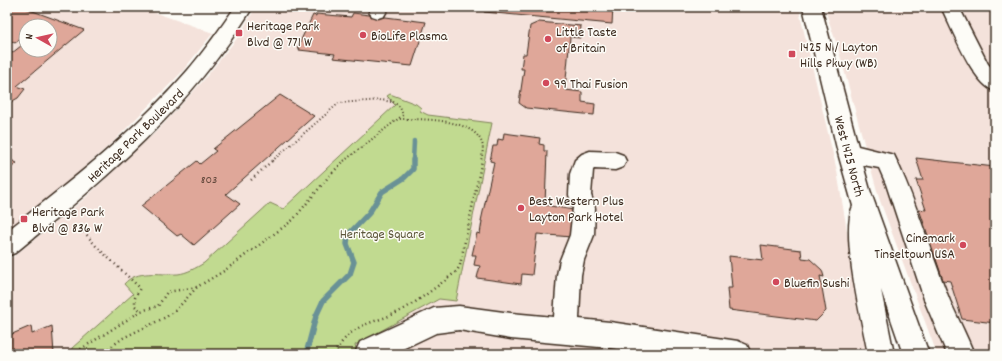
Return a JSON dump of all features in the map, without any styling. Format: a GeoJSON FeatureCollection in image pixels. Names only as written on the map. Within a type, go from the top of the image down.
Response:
{"type":"FeatureCollection","features":[{"type":"Feature","properties":{"kind":"street","name":"Heritage Park Boulevard"},"geometry":{"type":"LineString","coordinates":[[7,245],[91,178],[146,127],[211,54],[244,7]]}},
{"type":"Feature","properties":{"kind":"street","name":"West 1425 North"},"geometry":{"type":"LineString","coordinates":[[812,7],[862,201],[860,241],[881,354]]}},
{"type":"Feature","properties":{"kind":"street"},"geometry":{"type":"LineString","coordinates":[[950,7],[981,68],[995,84]]}},
{"type":"Feature","properties":{"kind":"street"},"geometry":{"type":"LineString","coordinates":[[849,153],[886,161],[897,184],[938,302],[961,354]]}},
{"type":"Feature","properties":{"kind":"street"},"geometry":{"type":"LineString","coordinates":[[566,331],[569,275],[572,260],[582,235],[584,208],[580,195],[583,166],[590,160],[615,161]]}},
{"type":"Feature","properties":{"kind":"street"},"geometry":{"type":"LineString","coordinates":[[862,201],[916,354]]}},
{"type":"Feature","properties":{"kind":"street"},"geometry":{"type":"LineString","coordinates":[[369,351],[434,321],[459,318],[511,326],[566,331],[634,346],[738,354]]}},
{"type":"Feature","properties":{"kind":"path"},"geometry":{"type":"LineString","coordinates":[[102,354],[122,338],[166,317],[176,310],[197,287],[224,271],[300,214],[322,183],[336,169],[366,143],[400,119],[403,115],[401,108],[388,98]]}},
{"type":"Feature","properties":{"kind":"path"},"geometry":{"type":"LineString","coordinates":[[251,180],[339,103],[382,100],[391,102]]}},
{"type":"Feature","properties":{"kind":"path"},"geometry":{"type":"LineString","coordinates":[[334,354],[341,342],[351,330],[370,321],[389,317],[405,309],[457,271],[460,265],[482,158],[482,141],[468,128],[457,124],[424,119],[400,119]]}},
{"type":"Feature","properties":{"kind":"path"},"geometry":{"type":"LineString","coordinates":[[82,228],[96,246],[140,288],[135,298],[135,306],[141,311]]}},
{"type":"Feature","properties":{"kind":"path"},"geometry":{"type":"LineString","coordinates":[[73,354],[141,311],[158,306],[167,292],[197,287]]}},
{"type":"Feature","properties":{"kind":"shaded area"},"geometry":{"type":"Polygon","coordinates":[[[7,7],[139,7],[213,33],[181,73],[113,142],[73,177],[7,230],[7,7]]]}},
{"type":"Feature","properties":{"kind":"shaded area"},"geometry":{"type":"Polygon","coordinates":[[[256,7],[800,7],[800,15],[837,171],[856,285],[870,354],[7,354],[7,262],[83,200],[159,129],[202,82],[238,37],[256,7]]]}},
{"type":"Feature","properties":{"kind":"shaded area"},"geometry":{"type":"Polygon","coordinates":[[[824,7],[989,7],[995,18],[995,354],[937,354],[879,198],[838,48],[824,7]]]}},
{"type":"Feature","properties":{"kind":"green space","name":"Heritage Square"},"geometry":{"type":"Polygon","coordinates":[[[390,94],[416,104],[421,108],[420,111],[428,115],[492,123],[456,301],[439,299],[355,345],[358,354],[71,354],[72,348],[133,294],[124,284],[129,279],[135,276],[149,274],[185,273],[204,263],[270,203],[283,209],[395,105],[387,96],[390,94]]]}},
{"type":"Feature","properties":{"kind":"building"},"geometry":{"type":"Polygon","coordinates":[[[7,7],[22,7],[52,18],[18,18],[18,41],[15,43],[7,39],[7,7]]]}},
{"type":"Feature","properties":{"kind":"building"},"geometry":{"type":"Polygon","coordinates":[[[486,7],[613,7],[612,24],[484,12],[486,7]]]}},
{"type":"Feature","properties":{"kind":"building","name":"BioLife Plasma"},"geometry":{"type":"Polygon","coordinates":[[[353,13],[426,22],[412,66],[333,58],[335,54],[299,50],[300,48],[297,48],[313,15],[351,17],[353,13]]]}},
{"type":"Feature","properties":{"kind":"building"},"geometry":{"type":"Polygon","coordinates":[[[58,20],[84,30],[58,52],[58,20]]]}},
{"type":"Feature","properties":{"kind":"building"},"geometry":{"type":"Polygon","coordinates":[[[539,22],[581,26],[580,38],[570,37],[565,90],[582,92],[582,102],[595,104],[594,115],[526,108],[519,103],[524,69],[521,69],[523,54],[526,54],[530,26],[539,22]]]}},
{"type":"Feature","properties":{"kind":"building"},"geometry":{"type":"Polygon","coordinates":[[[18,48],[18,58],[50,58],[17,86],[25,89],[18,98],[7,104],[7,57],[18,48]]]}},
{"type":"Feature","properties":{"kind":"building"},"geometry":{"type":"Polygon","coordinates":[[[280,95],[314,116],[226,194],[240,204],[194,245],[181,234],[177,236],[141,206],[197,161],[200,164],[216,151],[213,149],[280,95]]]}},
{"type":"Feature","properties":{"kind":"building","name":"Best Western Plus Layton Park Hotel"},"geometry":{"type":"Polygon","coordinates":[[[504,133],[540,138],[539,144],[544,145],[544,151],[547,151],[545,205],[573,210],[571,237],[537,234],[532,275],[522,274],[521,284],[477,278],[480,266],[474,265],[476,255],[472,255],[477,233],[480,234],[481,221],[494,162],[490,161],[493,146],[497,146],[498,139],[503,140],[504,133]]]}},
{"type":"Feature","properties":{"kind":"building"},"geometry":{"type":"Polygon","coordinates":[[[7,158],[17,163],[7,171],[7,158]]]}},
{"type":"Feature","properties":{"kind":"building","name":"Cinemark Tinseltown USA"},"geometry":{"type":"Polygon","coordinates":[[[916,158],[995,167],[995,323],[962,319],[950,281],[943,280],[919,209],[926,210],[916,180],[923,180],[916,158]]]}},
{"type":"Feature","properties":{"kind":"building","name":"Bluefin Sushi"},"geometry":{"type":"Polygon","coordinates":[[[761,245],[801,250],[802,258],[810,259],[822,270],[824,277],[820,276],[826,311],[816,321],[729,310],[727,288],[732,288],[729,256],[763,260],[761,245]]]}},
{"type":"Feature","properties":{"kind":"building"},"geometry":{"type":"Polygon","coordinates":[[[31,326],[32,334],[52,326],[54,354],[7,354],[7,344],[10,343],[10,335],[31,326]]]}},
{"type":"Feature","properties":{"kind":"waterway"},"geometry":{"type":"LineString","coordinates":[[413,161],[414,141]]}},
{"type":"Feature","properties":{"kind":"waterway"},"geometry":{"type":"LineString","coordinates":[[306,354],[316,316],[323,301],[350,274],[354,262],[347,244],[348,235],[369,213],[382,192],[404,178],[413,169],[413,161]]}},
{"type":"Feature","properties":{"kind":"place","name":"Heritage Park Blvd @ 771 W"},"geometry":{"type":"Point","coordinates":[239,33]}},
{"type":"Feature","properties":{"kind":"place","name":"BioLife Plasma"},"geometry":{"type":"Point","coordinates":[363,35]}},
{"type":"Feature","properties":{"kind":"place","name":"Little Taste of Britain"},"geometry":{"type":"Point","coordinates":[548,39]}},
{"type":"Feature","properties":{"kind":"place","name":"1425 N / Layton Hills Pkwy (WB)"},"geometry":{"type":"Point","coordinates":[792,54]}},
{"type":"Feature","properties":{"kind":"place","name":"99 Thai Fusion"},"geometry":{"type":"Point","coordinates":[546,83]}},
{"type":"Feature","properties":{"kind":"place","name":"Best Western Plus Layton Park Hotel"},"geometry":{"type":"Point","coordinates":[521,208]}},
{"type":"Feature","properties":{"kind":"place","name":"Heritage Park Blvd @ 836 W"},"geometry":{"type":"Point","coordinates":[24,219]}},
{"type":"Feature","properties":{"kind":"place","name":"Cinemark Tinseltown USA"},"geometry":{"type":"Point","coordinates":[963,245]}},
{"type":"Feature","properties":{"kind":"place","name":"Bluefin Sushi"},"geometry":{"type":"Point","coordinates":[776,282]}}]}
